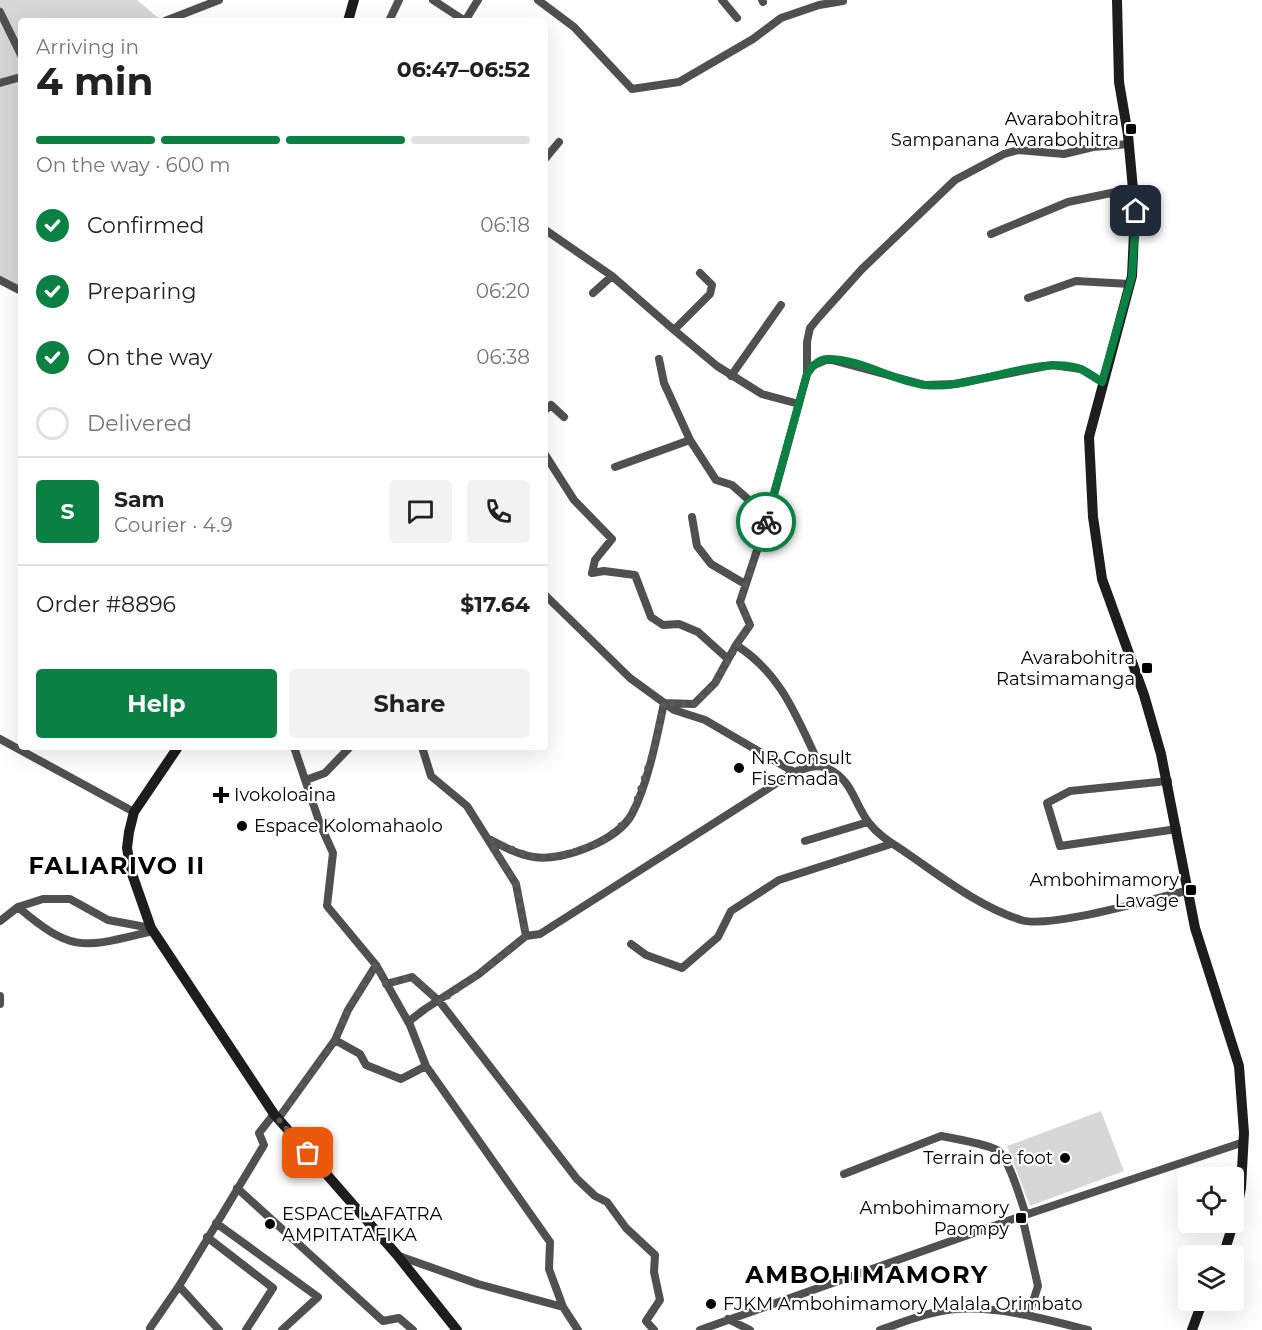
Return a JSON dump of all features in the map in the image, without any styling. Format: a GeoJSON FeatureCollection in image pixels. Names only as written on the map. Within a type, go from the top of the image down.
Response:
{"type":"FeatureCollection","features":[{"type":"Feature","properties":{"kind":"street"},"geometry":{"type":"LineString","coordinates":[[173,18],[219,0]]}},
{"type":"Feature","properties":{"kind":"street"},"geometry":{"type":"LineString","coordinates":[[349,18],[354,0]]}},
{"type":"Feature","properties":{"kind":"street"},"geometry":{"type":"LineString","coordinates":[[390,18],[399,0]]}},
{"type":"Feature","properties":{"kind":"street"},"geometry":{"type":"LineString","coordinates":[[433,0],[460,18]]}},
{"type":"Feature","properties":{"kind":"street"},"geometry":{"type":"LineString","coordinates":[[467,18],[478,0]]}},
{"type":"Feature","properties":{"kind":"street"},"geometry":{"type":"LineString","coordinates":[[538,0],[574,27],[632,88],[679,82],[753,39],[780,18],[819,5],[843,1]]}},
{"type":"Feature","properties":{"kind":"street"},"geometry":{"type":"LineString","coordinates":[[722,0],[737,18]]}},
{"type":"Feature","properties":{"kind":"street"},"geometry":{"type":"LineString","coordinates":[[1117,0],[1119,82],[1135,188],[1130,284],[1089,437],[1093,517],[1102,579],[1144,695],[1167,781],[1186,891],[1195,928],[1239,1066],[1244,1142],[1239,1203],[1226,1245]]}},
{"type":"Feature","properties":{"kind":"street"},"geometry":{"type":"LineString","coordinates":[[0,12],[18,49]]}},
{"type":"Feature","properties":{"kind":"street"},"geometry":{"type":"LineString","coordinates":[[0,82],[18,78]]}},
{"type":"Feature","properties":{"kind":"street"},"geometry":{"type":"LineString","coordinates":[[548,155],[559,142]]}},
{"type":"Feature","properties":{"kind":"street"},"geometry":{"type":"LineString","coordinates":[[664,703],[694,704],[715,683],[750,625],[740,602],[768,517],[807,374],[807,342],[810,328],[819,317],[862,269],[955,180],[1004,154],[1018,150],[1064,154],[1093,147],[1129,144]]}},
{"type":"Feature","properties":{"kind":"street"},"geometry":{"type":"LineString","coordinates":[[991,234],[1068,202],[1135,188]]}},
{"type":"Feature","properties":{"kind":"street"},"geometry":{"type":"LineString","coordinates":[[548,230],[612,276],[731,376],[762,394],[799,404]]}},
{"type":"Feature","properties":{"kind":"street"},"geometry":{"type":"LineString","coordinates":[[674,330],[710,294],[712,285],[700,273]]}},
{"type":"Feature","properties":{"kind":"street"},"geometry":{"type":"LineString","coordinates":[[594,293],[612,276]]}},
{"type":"Feature","properties":{"kind":"street"},"geometry":{"type":"LineString","coordinates":[[0,280],[18,289]]}},
{"type":"Feature","properties":{"kind":"street"},"geometry":{"type":"LineString","coordinates":[[1028,298],[1076,281],[1130,284]]}},
{"type":"Feature","properties":{"kind":"street"},"geometry":{"type":"LineString","coordinates":[[731,376],[781,305]]}},
{"type":"Feature","properties":{"kind":"street"},"geometry":{"type":"LineString","coordinates":[[658,358],[664,383],[690,441],[716,480],[732,485],[768,517]]}},
{"type":"Feature","properties":{"kind":"street"},"geometry":{"type":"LineString","coordinates":[[807,374],[812,366],[828,359],[925,385],[954,384],[1052,365],[1082,369],[1102,382]]}},
{"type":"Feature","properties":{"kind":"street"},"geometry":{"type":"LineString","coordinates":[[548,408],[551,405],[564,417]]}},
{"type":"Feature","properties":{"kind":"street"},"geometry":{"type":"LineString","coordinates":[[615,467],[690,441]]}},
{"type":"Feature","properties":{"kind":"street"},"geometry":{"type":"LineString","coordinates":[[548,459],[574,500],[612,539],[595,560],[592,573],[604,571],[635,575],[651,617],[663,625],[679,624],[698,632],[728,659]]}},
{"type":"Feature","properties":{"kind":"street"},"geometry":{"type":"LineString","coordinates":[[692,517],[697,546],[711,564],[745,584]]}},
{"type":"Feature","properties":{"kind":"street"},"geometry":{"type":"LineString","coordinates":[[548,598],[630,678],[664,703],[674,710],[705,720],[728,731],[794,772]]}},
{"type":"Feature","properties":{"kind":"street"},"geometry":{"type":"LineString","coordinates":[[736,645],[760,662],[774,677],[820,766],[842,778],[868,822],[891,844],[963,891],[1022,920],[1053,922],[1186,891]]}},
{"type":"Feature","properties":{"kind":"street"},"geometry":{"type":"LineString","coordinates":[[490,840],[536,858],[566,854],[601,843],[631,816],[655,745],[664,703]]}},
{"type":"Feature","properties":{"kind":"street"},"geometry":{"type":"LineString","coordinates":[[0,739],[18,749]]}},
{"type":"Feature","properties":{"kind":"street"},"geometry":{"type":"LineString","coordinates":[[20,750],[134,812]]}},
{"type":"Feature","properties":{"kind":"street"},"geometry":{"type":"LineString","coordinates":[[176,750],[134,812],[127,848],[131,871],[152,930],[276,1116],[397,1255],[457,1330]]}},
{"type":"Feature","properties":{"kind":"street"},"geometry":{"type":"LineString","coordinates":[[295,750],[320,824],[333,853],[327,906],[376,965],[408,1022],[426,1066],[550,1242],[549,1269],[563,1307],[578,1330]]}},
{"type":"Feature","properties":{"kind":"street"},"geometry":{"type":"LineString","coordinates":[[306,780],[325,773],[347,750]]}},
{"type":"Feature","properties":{"kind":"street"},"geometry":{"type":"LineString","coordinates":[[423,750],[431,776],[467,806],[516,884],[526,936]]}},
{"type":"Feature","properties":{"kind":"street"},"geometry":{"type":"LineString","coordinates":[[408,1022],[479,974],[526,936],[540,934],[794,772],[820,766]]}},
{"type":"Feature","properties":{"kind":"street"},"geometry":{"type":"LineString","coordinates":[[1167,781],[1070,791],[1047,803],[1060,846],[1177,829]]}},
{"type":"Feature","properties":{"kind":"street"},"geometry":{"type":"LineString","coordinates":[[806,841],[868,822]]}},
{"type":"Feature","properties":{"kind":"street"},"geometry":{"type":"LineString","coordinates":[[631,944],[646,955],[682,968],[718,937],[731,911],[779,880],[891,844]]}},
{"type":"Feature","properties":{"kind":"street"},"geometry":{"type":"LineString","coordinates":[[0,921],[18,907],[43,899],[70,899],[108,920],[152,930]]}},
{"type":"Feature","properties":{"kind":"street"},"geometry":{"type":"LineString","coordinates":[[18,907],[45,930],[83,945],[152,930]]}},
{"type":"Feature","properties":{"kind":"street"},"geometry":{"type":"LineString","coordinates":[[150,1328],[179,1286],[264,1145],[259,1133],[276,1116],[335,1040],[348,1010],[376,965]]}},
{"type":"Feature","properties":{"kind":"street"},"geometry":{"type":"LineString","coordinates":[[386,984],[412,977],[440,1002],[577,1179],[595,1196],[607,1202],[626,1228],[655,1255],[654,1272],[660,1300],[646,1321],[654,1330]]}},
{"type":"Feature","properties":{"kind":"street"},"geometry":{"type":"LineString","coordinates":[[0,996],[0,1004]]}},
{"type":"Feature","properties":{"kind":"street"},"geometry":{"type":"LineString","coordinates":[[335,1040],[360,1054],[366,1065],[401,1079],[426,1066]]}},
{"type":"Feature","properties":{"kind":"street"},"geometry":{"type":"LineString","coordinates":[[844,1174],[940,1136],[996,1149],[1004,1157],[1024,1216],[1038,1286],[1029,1314]]}},
{"type":"Feature","properties":{"kind":"street"},"geometry":{"type":"LineString","coordinates":[[700,1330],[1024,1216],[1244,1142]]}},
{"type":"Feature","properties":{"kind":"street"},"geometry":{"type":"LineString","coordinates":[[237,1188],[383,1321],[399,1318],[413,1330]]}},
{"type":"Feature","properties":{"kind":"street"},"geometry":{"type":"LineString","coordinates":[[216,1223],[318,1297],[282,1330]]}},
{"type":"Feature","properties":{"kind":"street"},"geometry":{"type":"LineString","coordinates":[[207,1237],[273,1288],[246,1330]]}},
{"type":"Feature","properties":{"kind":"street"},"geometry":{"type":"LineString","coordinates":[[397,1255],[478,1284],[563,1307]]}},
{"type":"Feature","properties":{"kind":"street"},"geometry":{"type":"LineString","coordinates":[[179,1286],[219,1330]]}},
{"type":"Feature","properties":{"kind":"street"},"geometry":{"type":"LineString","coordinates":[[880,1330],[936,1312],[957,1309],[1029,1314],[1088,1330]]}},
{"type":"Feature","properties":{"kind":"street"},"geometry":{"type":"LineString","coordinates":[[1192,1330],[1199,1311]]}},
{"type":"Feature","properties":{"kind":"street"},"geometry":{"type":"LineString","coordinates":[[728,1319],[750,1330]]}},
{"type":"Feature","properties":{"kind":"street"},"geometry":{"type":"LineString","coordinates":[[1048,1330],[1052,1321]]}},
{"type":"Feature","properties":{"kind":"shaded area"},"geometry":{"type":"Polygon","coordinates":[[[0,0],[137,0],[158,18],[18,18],[18,289],[0,280],[0,0]]]}},
{"type":"Feature","properties":{"kind":"shaded area","name":"Terrain de foot"},"geometry":{"type":"Polygon","coordinates":[[[1101,1111],[1124,1171],[1030,1206],[1007,1146],[1101,1111]]]}},
{"type":"Feature","properties":{"kind":"way so far"},"geometry":{"type":"LineString","coordinates":[[308,1153],[278,1119],[335,1040],[348,1010],[376,965],[386,984],[412,977],[440,1002],[526,936],[516,884],[490,840],[508,849],[536,858],[566,854],[601,843],[631,816],[655,745],[664,703],[694,704],[715,683],[750,625],[747,613],[740,602],[766,522]]}},
{"type":"Feature","properties":{"kind":"place","name":"Avarabohitra Sampanana Avarabohitra"},"geometry":{"type":"Point","coordinates":[1131,129]}},
{"type":"Feature","properties":{"kind":"place","name":"Avarabohitra Ratsimamanga"},"geometry":{"type":"Point","coordinates":[1147,668]}},
{"type":"Feature","properties":{"kind":"place","name":"NR Consult Fiscmada"},"geometry":{"type":"Point","coordinates":[739,768]}},
{"type":"Feature","properties":{"kind":"place","name":"Ivokoloaina"},"geometry":{"type":"Point","coordinates":[221,795]}},
{"type":"Feature","properties":{"kind":"place","name":"Espace Kolomahaolo"},"geometry":{"type":"Point","coordinates":[242,826]}},
{"type":"Feature","properties":{"kind":"place","name":"Ambohimamory Lavage"},"geometry":{"type":"Point","coordinates":[1191,890]}},
{"type":"Feature","properties":{"kind":"place","name":"Terrain de foot"},"geometry":{"type":"Point","coordinates":[1065,1158]}},
{"type":"Feature","properties":{"kind":"place","name":"Ambohimamory Paompy"},"geometry":{"type":"Point","coordinates":[1021,1218]}},
{"type":"Feature","properties":{"kind":"place","name":"ESPACE LAFATRA AMPITATAFIKA"},"geometry":{"type":"Point","coordinates":[270,1224]}},
{"type":"Feature","properties":{"kind":"place","name":"FJKM Ambohimamory Malala Orimbato"},"geometry":{"type":"Point","coordinates":[711,1304]}},
{"type":"Feature","properties":{"kind":"district","name":"FALIARIVO II"},"geometry":{"type":"Point","coordinates":[117,866]}},
{"type":"Feature","properties":{"kind":"district","name":"AMBOHIMAMORY"},"geometry":{"type":"Point","coordinates":[867,1275]}},
{"type":"Feature","properties":{"kind":"route"},"geometry":{"type":"LineString","coordinates":[[766,522],[807,374],[812,366],[821,360],[828,359],[858,366],[925,385],[954,384],[1052,365],[1082,369],[1102,382],[1108,368],[1132,276],[1136,211]]}}]}
